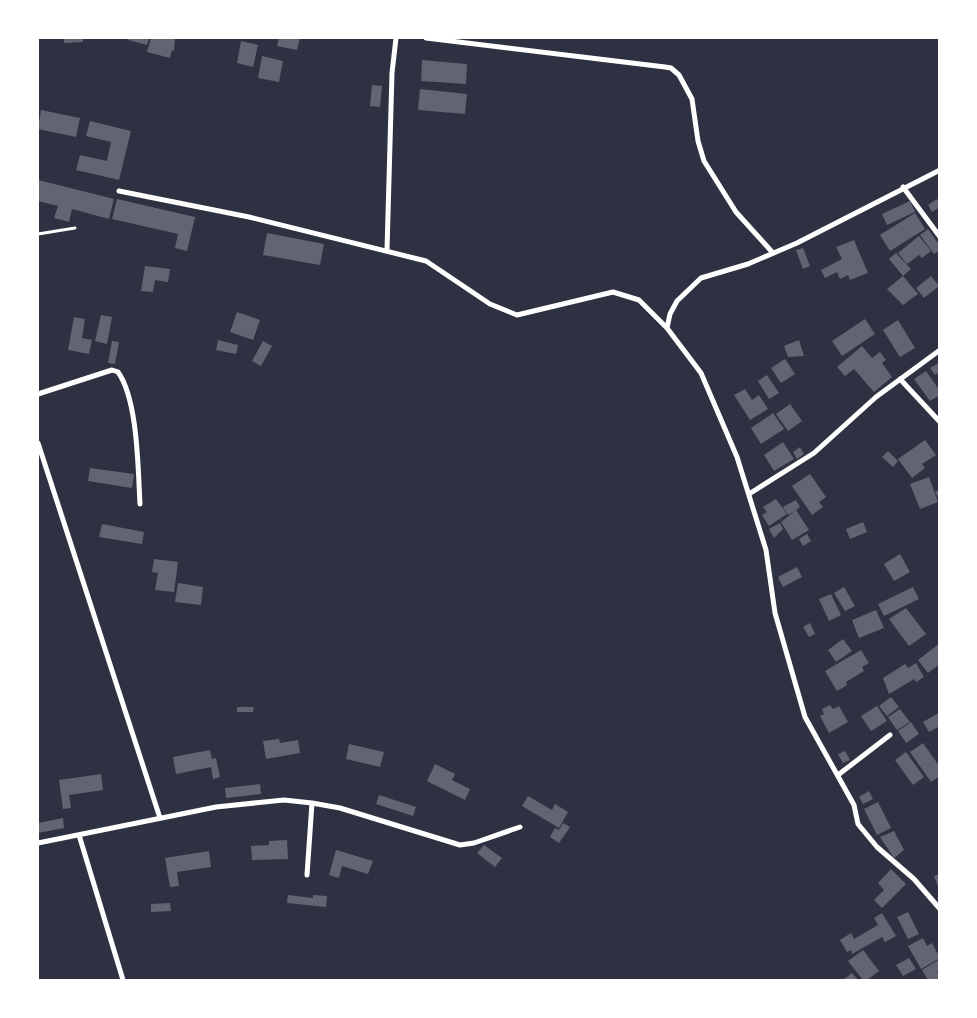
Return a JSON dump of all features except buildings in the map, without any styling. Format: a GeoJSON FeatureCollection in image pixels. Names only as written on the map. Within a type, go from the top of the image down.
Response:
{"type":"FeatureCollection","features":[{"type":"Feature","properties":{"kind":"street"},"geometry":{"type":"LineString","coordinates":[[388,250],[392,73],[396,38]]}},
{"type":"Feature","properties":{"kind":"street"},"geometry":{"type":"LineString","coordinates":[[426,38],[665,67],[676,71],[692,99],[698,141],[704,161],[736,212],[773,254]]}},
{"type":"Feature","properties":{"kind":"street"},"geometry":{"type":"LineString","coordinates":[[667,328],[673,307],[696,281],[705,276],[741,266],[773,254],[940,170]]}},
{"type":"Feature","properties":{"kind":"street"},"geometry":{"type":"LineString","coordinates":[[903,187],[940,237]]}},
{"type":"Feature","properties":{"kind":"street"},"geometry":{"type":"LineString","coordinates":[[119,191],[249,217],[388,250],[426,261],[490,304],[517,315],[613,292],[639,300],[667,328],[701,373],[737,457],[766,550],[775,613],[805,716],[854,806],[858,824],[877,847],[914,878],[940,909]]}},
{"type":"Feature","properties":{"kind":"street"},"geometry":{"type":"LineString","coordinates":[[749,494],[814,453],[876,397],[940,350]]}},
{"type":"Feature","properties":{"kind":"street"},"geometry":{"type":"LineString","coordinates":[[38,394],[112,370],[118,372],[127,392],[133,420],[140,504]]}},
{"type":"Feature","properties":{"kind":"street"},"geometry":{"type":"LineString","coordinates":[[900,379],[940,422]]}},
{"type":"Feature","properties":{"kind":"street"},"geometry":{"type":"LineString","coordinates":[[38,443],[160,818]]}},
{"type":"Feature","properties":{"kind":"street"},"geometry":{"type":"LineString","coordinates":[[838,775],[890,735]]}},
{"type":"Feature","properties":{"kind":"street"},"geometry":{"type":"LineString","coordinates":[[38,843],[247,802],[284,800],[340,808],[460,845],[474,843],[520,827]]}},
{"type":"Feature","properties":{"kind":"street"},"geometry":{"type":"LineString","coordinates":[[307,875],[312,803]]}},
{"type":"Feature","properties":{"kind":"street"},"geometry":{"type":"LineString","coordinates":[[79,835],[123,980]]}},
{"type":"Feature","properties":{"kind":"lane"},"geometry":{"type":"LineString","coordinates":[[38,234],[75,228]]}}]}
